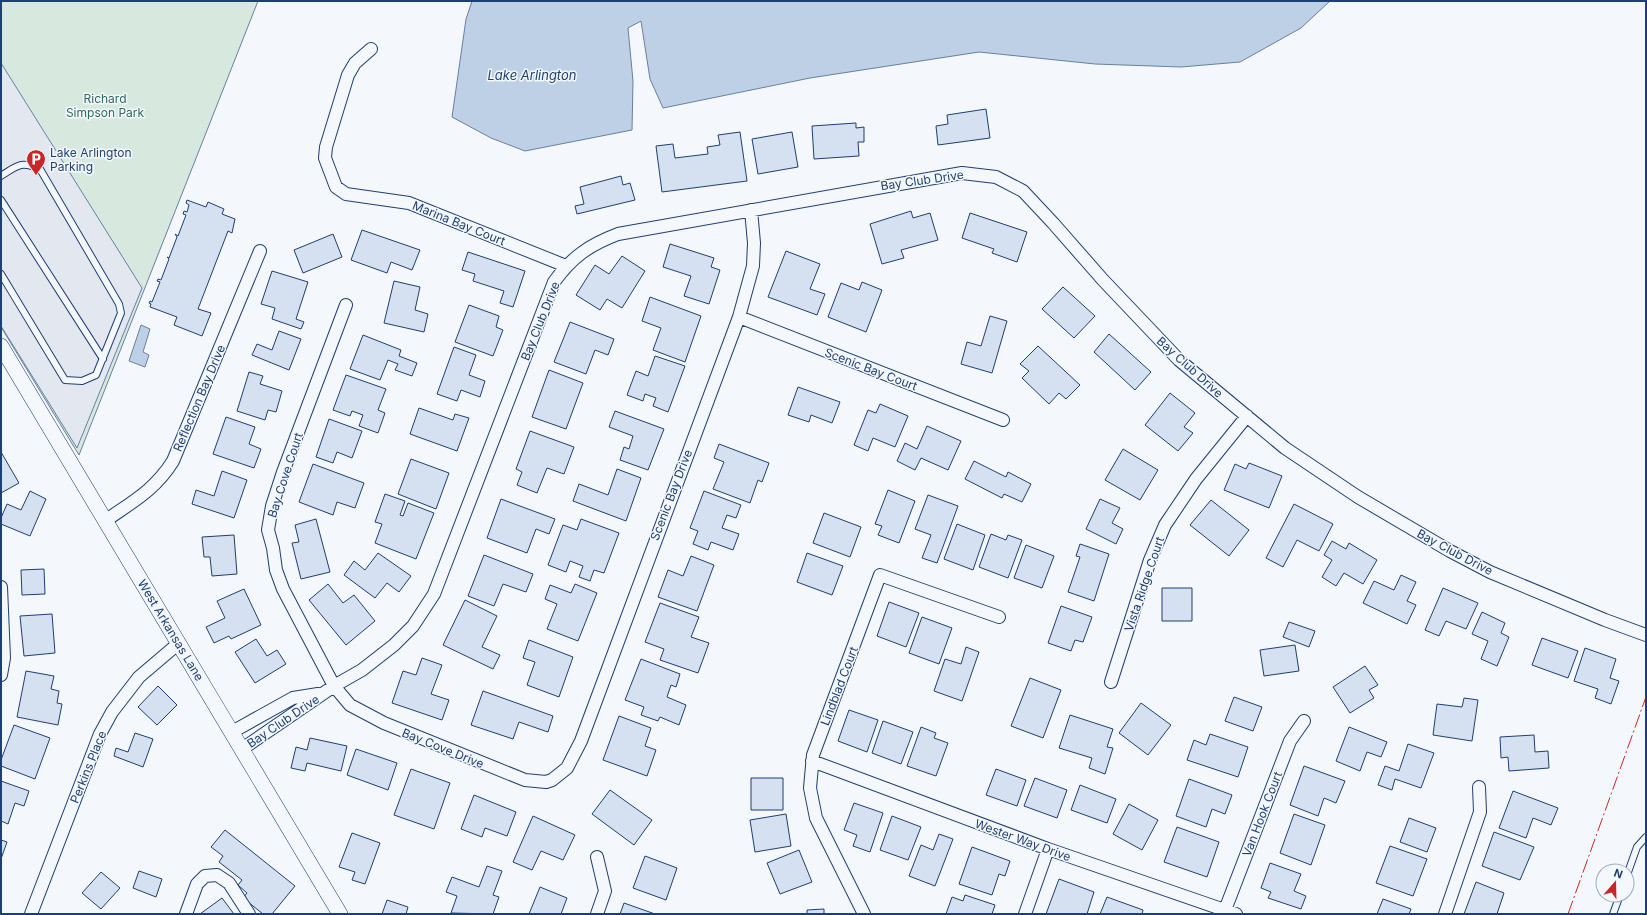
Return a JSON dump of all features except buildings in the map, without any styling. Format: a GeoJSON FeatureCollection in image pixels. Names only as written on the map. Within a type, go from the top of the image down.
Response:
{"type":"FeatureCollection","features":[{"type":"Feature","properties":{"kind":"street","name":"Marina Bay Court"},"geometry":{"type":"LineString","coordinates":[[372,49],[355,63],[348,75],[326,147],[325,158],[336,187],[346,194],[409,203],[566,266]]}},
{"type":"Feature","properties":{"kind":"street","name":"Bay Club Drive"},"geometry":{"type":"LineString","coordinates":[[242,749],[329,689],[362,670],[394,645],[413,626],[434,594],[552,289],[566,266],[595,243],[618,234],[962,173],[996,177],[1023,191],[1178,360],[1285,448],[1358,497],[1450,552],[1490,572],[1605,620],[1644,634]]}},
{"type":"Feature","properties":{"kind":"street","name":"Scenic Bay Drive"},"geometry":{"type":"LineString","coordinates":[[561,773],[567,768],[580,741],[738,318],[753,266],[754,243],[751,210]]}},
{"type":"Feature","properties":{"kind":"street","name":"Reflection Bay Drive"},"geometry":{"type":"LineString","coordinates":[[106,521],[148,491],[162,478],[172,461],[260,251]]}},
{"type":"Feature","properties":{"kind":"street","name":"Bay Cove Court"},"geometry":{"type":"LineString","coordinates":[[329,689],[283,589],[276,570],[273,548],[268,530],[272,506],[283,472],[346,305]]}},
{"type":"Feature","properties":{"kind":"street","name":"Scenic Bay Court"},"geometry":{"type":"LineString","coordinates":[[738,318],[1003,420]]}},
{"type":"Feature","properties":{"kind":"street","name":"West Arkansas Lane"},"geometry":{"type":"LineString","coordinates":[[1,346],[340,914]]}},
{"type":"Feature","properties":{"kind":"street","name":"Vista Ridge Court"},"geometry":{"type":"LineString","coordinates":[[1111,682],[1150,560],[1165,525],[1196,479],[1247,416]]}},
{"type":"Feature","properties":{"kind":"street","name":"Lindblad Court"},"geometry":{"type":"LineString","coordinates":[[864,914],[816,818],[810,788],[812,755],[880,575],[999,617]]}},
{"type":"Feature","properties":{"kind":"street"},"geometry":{"type":"LineString","coordinates":[[1,587],[4,658],[1,675]]}},
{"type":"Feature","properties":{"kind":"street","name":"Perkins Place"},"geometry":{"type":"LineString","coordinates":[[31,914],[100,734],[112,712],[139,677],[179,643]]}},
{"type":"Feature","properties":{"kind":"street","name":"Bay Club Drive"},"geometry":{"type":"LineString","coordinates":[[232,732],[293,698],[329,689]]}},
{"type":"Feature","properties":{"kind":"street","name":"Bay Cove Drive"},"geometry":{"type":"LineString","coordinates":[[329,689],[350,705],[366,714],[453,752],[525,780],[546,782],[552,780],[561,773]]}},
{"type":"Feature","properties":{"kind":"street","name":"Van Hook Court"},"geometry":{"type":"LineString","coordinates":[[1230,912],[1290,741],[1304,722]]}},
{"type":"Feature","properties":{"kind":"street","name":"Wester Way Drive"},"geometry":{"type":"LineString","coordinates":[[812,761],[1048,849],[1230,912]]}},
{"type":"Feature","properties":{"kind":"street"},"geometry":{"type":"LineString","coordinates":[[1445,914],[1480,812],[1479,787]]}},
{"type":"Feature","properties":{"kind":"street"},"geometry":{"type":"LineString","coordinates":[[1024,914],[1048,849]]}},
{"type":"Feature","properties":{"kind":"street"},"geometry":{"type":"LineString","coordinates":[[597,857],[605,891],[597,914]]}},
{"type":"Feature","properties":{"kind":"street"},"geometry":{"type":"LineString","coordinates":[[186,914],[197,884],[205,876],[217,875],[229,883],[249,914]]}},
{"type":"Feature","properties":{"kind":"lane"},"geometry":{"type":"LineString","coordinates":[[1,176],[20,164],[28,164],[40,168],[119,304],[121,313],[96,375],[82,381],[65,380],[1,274]]}},
{"type":"Feature","properties":{"kind":"lane"},"geometry":{"type":"LineString","coordinates":[[1,200],[103,359]]}},
{"type":"Feature","properties":{"kind":"lane"},"geometry":{"type":"LineString","coordinates":[[1631,863],[1637,847],[1646,837]]}},
{"type":"Feature","properties":{"kind":"lane"},"geometry":{"type":"LineString","coordinates":[[1613,914],[1617,903]]}},
{"type":"Feature","properties":{"kind":"green space","name":"Richard Simpson Park"},"geometry":{"type":"Polygon","coordinates":[[[1,1],[258,1],[79,455],[1,327],[1,1]]]}},
{"type":"Feature","properties":{"kind":"shaded area","name":"Lake Arlington Parking"},"geometry":{"type":"Polygon","coordinates":[[[1,63],[142,288],[77,448],[1,326],[1,63]]]}},
{"type":"Feature","properties":{"kind":"water","name":"Lake Arlington"},"geometry":{"type":"Polygon","coordinates":[[[472,1],[1330,1],[1301,28],[1240,62],[1181,67],[1095,64],[979,52],[810,78],[663,108],[650,79],[641,21],[628,28],[633,81],[632,130],[525,151],[491,138],[452,117],[466,19],[472,1]]]}},
{"type":"Feature","properties":{"kind":"water"},"geometry":{"type":"Polygon","coordinates":[[[141,325],[150,329],[143,352],[149,355],[145,367],[129,361],[141,325]]]}},
{"type":"Feature","properties":{"kind":"power"},"geometry":{"type":"LineString","coordinates":[[1568,914],[1646,697]]}},
{"type":"Feature","properties":{"kind":"place","name":"Lake Arlington Parking"},"geometry":{"type":"Point","coordinates":[36,176]}}]}
